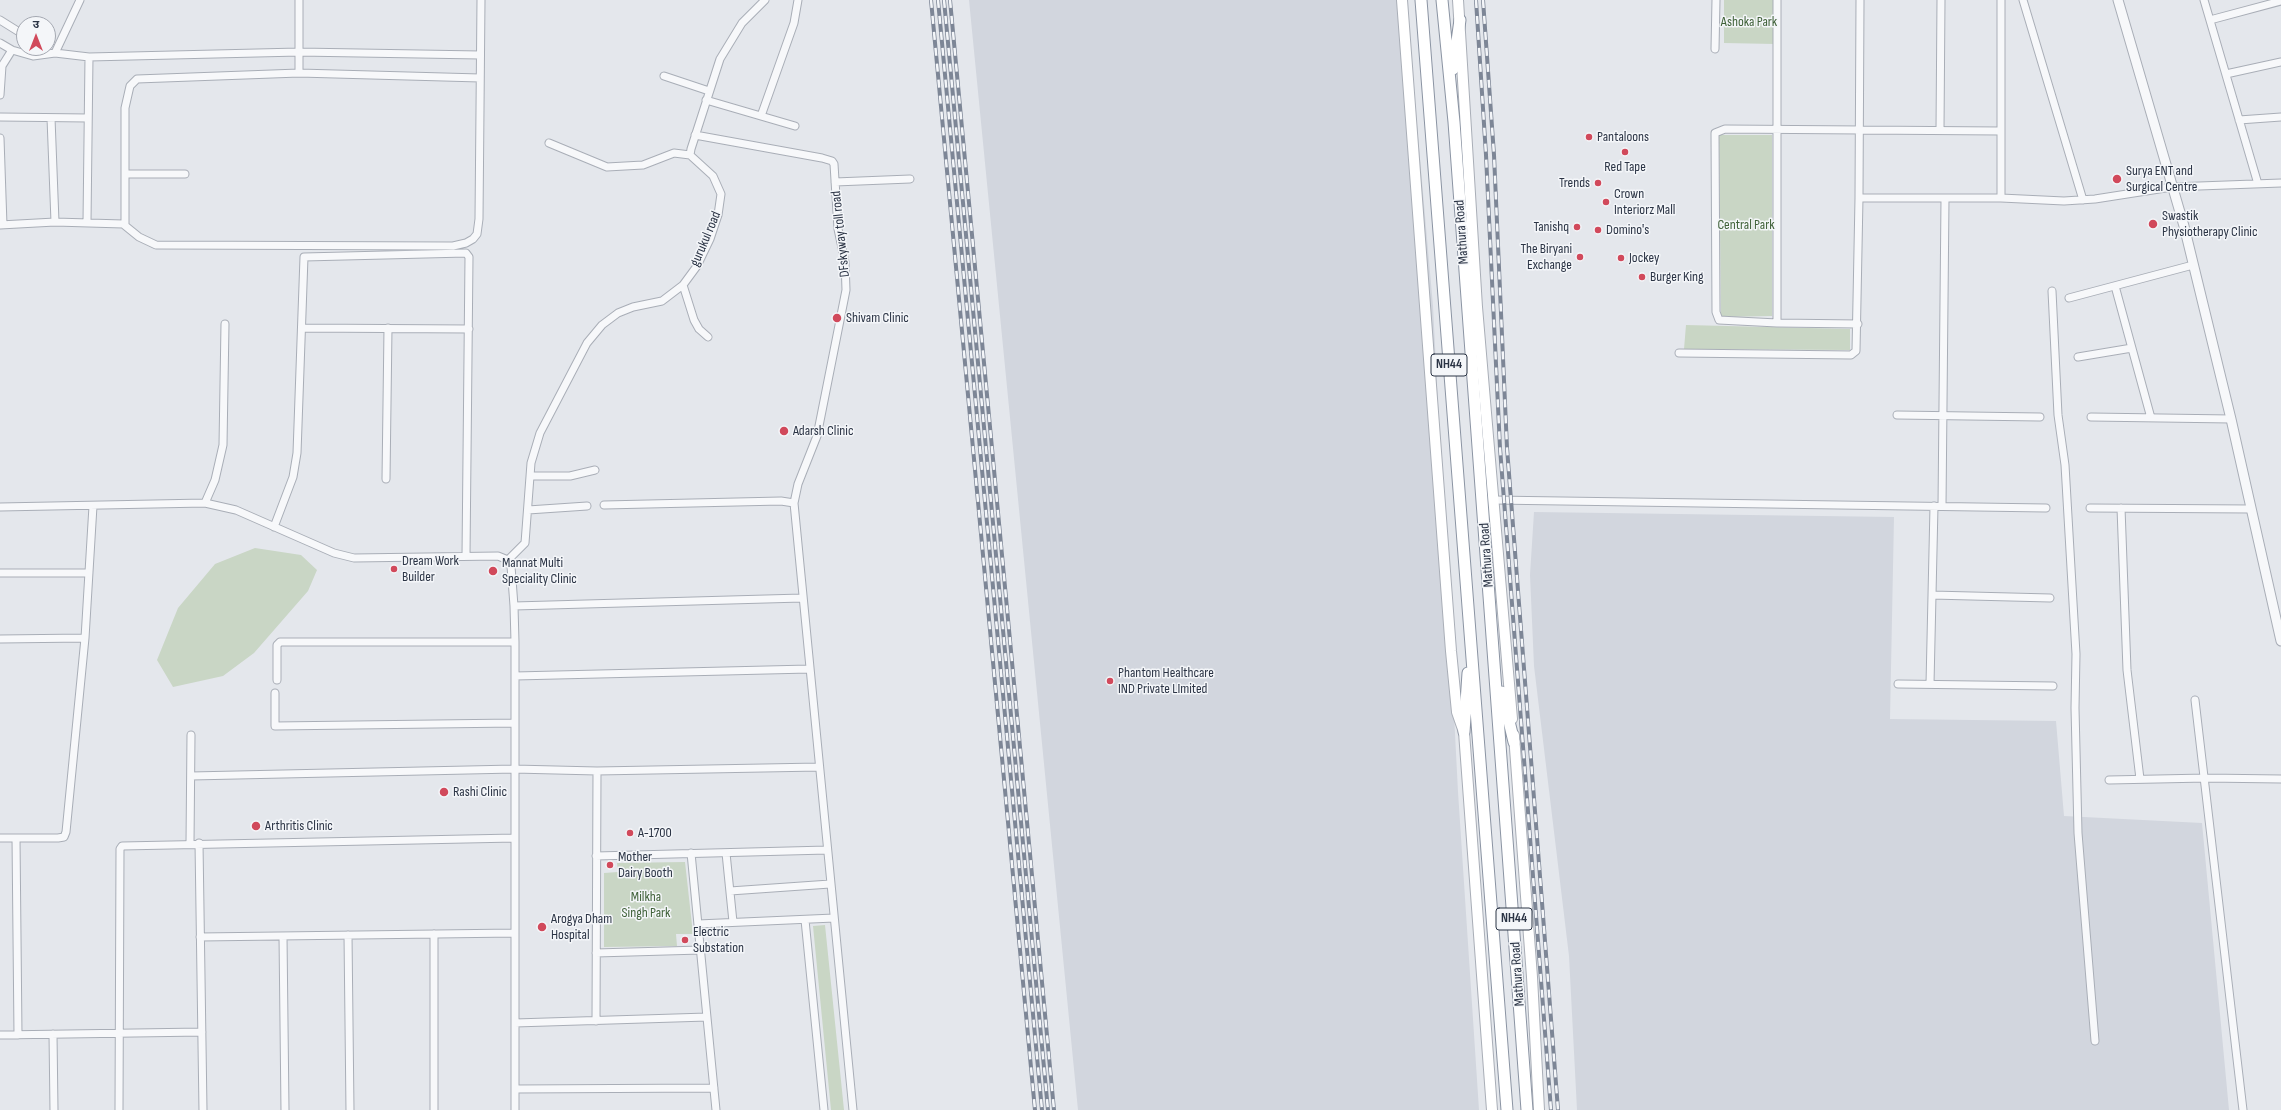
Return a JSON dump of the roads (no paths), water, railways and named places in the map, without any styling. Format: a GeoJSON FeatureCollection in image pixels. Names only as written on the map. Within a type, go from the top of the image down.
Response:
{"type":"FeatureCollection","features":[{"type":"Feature","properties":{"kind":"highway","name":"Mathura Road"},"geometry":{"type":"LineString","coordinates":[[1421,0],[1507,1110]]}},
{"type":"Feature","properties":{"kind":"highway","name":"Mathura Road"},"geometry":{"type":"LineString","coordinates":[[1442,0],[1451,89],[1500,729],[1527,1110]]}},
{"type":"Feature","properties":{"kind":"highway"},"geometry":{"type":"LineString","coordinates":[[1451,89],[1460,20]]}},
{"type":"Feature","properties":{"kind":"highway"},"geometry":{"type":"LineString","coordinates":[[1464,732],[1471,646]]}},
{"type":"Feature","properties":{"kind":"highway"},"geometry":{"type":"LineString","coordinates":[[1495,667],[1514,742]]}},
{"type":"Feature","properties":{"kind":"main road"},"geometry":{"type":"LineString","coordinates":[[1402,0],[1451,651],[1457,712],[1464,732],[1492,1110]]}},
{"type":"Feature","properties":{"kind":"main road"},"geometry":{"type":"LineString","coordinates":[[1458,0],[1473,251],[1514,742],[1532,977],[1539,1110]]}},
{"type":"Feature","properties":{"kind":"main road"},"geometry":{"type":"LineString","coordinates":[[1487,1110],[1488,1053]]}},
{"type":"Feature","properties":{"kind":"street"},"geometry":{"type":"LineString","coordinates":[[56,51],[80,0]]}},
{"type":"Feature","properties":{"kind":"street"},"geometry":{"type":"LineString","coordinates":[[299,0],[299,73]]}},
{"type":"Feature","properties":{"kind":"street"},"geometry":{"type":"LineString","coordinates":[[0,138],[1,225],[87,222],[125,225],[139,237],[156,245],[452,246],[466,243],[473,239],[477,234],[479,219],[481,0]]}},
{"type":"Feature","properties":{"kind":"street"},"geometry":{"type":"LineString","coordinates":[[549,143],[607,167],[643,165],[674,153],[690,155],[720,59],[732,37],[742,23],[765,0]]}},
{"type":"Feature","properties":{"kind":"street"},"geometry":{"type":"LineString","coordinates":[[761,116],[794,23],[798,0]]}},
{"type":"Feature","properties":{"kind":"street"},"geometry":{"type":"LineString","coordinates":[[1716,0],[1716,49]]}},
{"type":"Feature","properties":{"kind":"street"},"geometry":{"type":"LineString","coordinates":[[1777,0],[1777,323]]}},
{"type":"Feature","properties":{"kind":"street"},"geometry":{"type":"LineString","coordinates":[[1679,353],[1854,354],[1857,346],[1858,324],[1860,0]]}},
{"type":"Feature","properties":{"kind":"street"},"geometry":{"type":"LineString","coordinates":[[1940,130],[1941,0]]}},
{"type":"Feature","properties":{"kind":"street"},"geometry":{"type":"LineString","coordinates":[[2001,0],[2001,198]]}},
{"type":"Feature","properties":{"kind":"street"},"geometry":{"type":"LineString","coordinates":[[2023,0],[2083,200]]}},
{"type":"Feature","properties":{"kind":"street"},"geometry":{"type":"LineString","coordinates":[[2118,0],[2193,265],[2231,418],[2281,641]]}},
{"type":"Feature","properties":{"kind":"street"},"geometry":{"type":"LineString","coordinates":[[2204,0],[2258,184]]}},
{"type":"Feature","properties":{"kind":"street"},"geometry":{"type":"LineString","coordinates":[[2210,20],[2281,1]]}},
{"type":"Feature","properties":{"kind":"street"},"geometry":{"type":"LineString","coordinates":[[0,20],[16,29]]}},
{"type":"Feature","properties":{"kind":"street"},"geometry":{"type":"LineString","coordinates":[[0,42],[16,51]]}},
{"type":"Feature","properties":{"kind":"street"},"geometry":{"type":"LineString","coordinates":[[0,95],[2,66],[12,50]]}},
{"type":"Feature","properties":{"kind":"street"},"geometry":{"type":"LineString","coordinates":[[56,53],[89,57],[299,52],[480,55]]}},
{"type":"Feature","properties":{"kind":"street"},"geometry":{"type":"LineString","coordinates":[[87,222],[89,57]]}},
{"type":"Feature","properties":{"kind":"street"},"geometry":{"type":"LineString","coordinates":[[2226,74],[2281,62]]}},
{"type":"Feature","properties":{"kind":"street"},"geometry":{"type":"LineString","coordinates":[[125,225],[126,108],[130,86],[137,79],[299,73],[480,78]]}},
{"type":"Feature","properties":{"kind":"street"},"geometry":{"type":"LineString","coordinates":[[664,76],[709,91]]}},
{"type":"Feature","properties":{"kind":"street"},"geometry":{"type":"LineString","coordinates":[[706,100],[795,126]]}},
{"type":"Feature","properties":{"kind":"street"},"geometry":{"type":"LineString","coordinates":[[0,117],[88,118]]}},
{"type":"Feature","properties":{"kind":"street"},"geometry":{"type":"LineString","coordinates":[[2239,120],[2281,117]]}},
{"type":"Feature","properties":{"kind":"street"},"geometry":{"type":"LineString","coordinates":[[51,118],[55,222]]}},
{"type":"Feature","properties":{"kind":"street"},"geometry":{"type":"LineString","coordinates":[[1858,324],[1722,321],[1717,318],[1715,133],[1721,129],[2000,131]]}},
{"type":"Feature","properties":{"kind":"street","name":"DFskyway toll road"},"geometry":{"type":"LineString","coordinates":[[695,135],[822,158],[832,161],[834,164],[838,229],[846,262],[846,290],[819,430],[813,449],[798,484],[794,503],[802,598],[853,1110]]}},
{"type":"Feature","properties":{"kind":"street","name":"gurukul road"},"geometry":{"type":"LineString","coordinates":[[508,560],[526,543],[530,476],[533,453],[540,432],[568,378],[592,337],[602,325],[618,313],[633,307],[662,301],[683,285],[697,266],[710,239],[721,203],[721,194],[713,176],[690,155]]}},
{"type":"Feature","properties":{"kind":"street"},"geometry":{"type":"LineString","coordinates":[[125,174],[186,174]]}},
{"type":"Feature","properties":{"kind":"street"},"geometry":{"type":"LineString","coordinates":[[835,182],[910,179]]}},
{"type":"Feature","properties":{"kind":"street"},"geometry":{"type":"LineString","coordinates":[[1859,198],[2001,198],[2083,200],[2172,187],[2281,183]]}},
{"type":"Feature","properties":{"kind":"street"},"geometry":{"type":"LineString","coordinates":[[1942,506],[1945,199]]}},
{"type":"Feature","properties":{"kind":"street"},"geometry":{"type":"LineString","coordinates":[[274,527],[296,465],[304,258],[306,256],[464,252],[469,257],[466,556]]}},
{"type":"Feature","properties":{"kind":"street"},"geometry":{"type":"LineString","coordinates":[[2069,298],[2193,265]]}},
{"type":"Feature","properties":{"kind":"street"},"geometry":{"type":"LineString","coordinates":[[683,285],[694,320],[699,329],[708,337]]}},
{"type":"Feature","properties":{"kind":"street"},"geometry":{"type":"LineString","coordinates":[[2115,286],[2151,418]]}},
{"type":"Feature","properties":{"kind":"street"},"geometry":{"type":"LineString","coordinates":[[2052,291],[2058,415],[2064,465],[2076,654],[2075,708],[2078,833],[2095,1041]]}},
{"type":"Feature","properties":{"kind":"street"},"geometry":{"type":"LineString","coordinates":[[205,503],[215,480],[223,445],[225,324]]}},
{"type":"Feature","properties":{"kind":"street"},"geometry":{"type":"LineString","coordinates":[[302,328],[469,329]]}},
{"type":"Feature","properties":{"kind":"street"},"geometry":{"type":"LineString","coordinates":[[386,479],[388,328]]}},
{"type":"Feature","properties":{"kind":"street"},"geometry":{"type":"LineString","coordinates":[[2078,357],[2132,348]]}},
{"type":"Feature","properties":{"kind":"street"},"geometry":{"type":"LineString","coordinates":[[1897,415],[2040,417]]}},
{"type":"Feature","properties":{"kind":"street"},"geometry":{"type":"LineString","coordinates":[[2090,417],[2231,418]]}},
{"type":"Feature","properties":{"kind":"street"},"geometry":{"type":"LineString","coordinates":[[530,476],[570,476],[596,470]]}},
{"type":"Feature","properties":{"kind":"street"},"geometry":{"type":"LineString","coordinates":[[1493,500],[2046,508]]}},
{"type":"Feature","properties":{"kind":"street"},"geometry":{"type":"LineString","coordinates":[[604,505],[781,501],[794,503]]}},
{"type":"Feature","properties":{"kind":"street"},"geometry":{"type":"LineString","coordinates":[[0,507],[205,503],[236,510],[334,553],[354,558],[498,556],[508,560],[511,566],[515,642],[515,1110]]}},
{"type":"Feature","properties":{"kind":"street"},"geometry":{"type":"LineString","coordinates":[[0,838],[58,838],[64,837],[66,832],[85,638],[93,506]]}},
{"type":"Feature","properties":{"kind":"street"},"geometry":{"type":"LineString","coordinates":[[528,510],[586,506]]}},
{"type":"Feature","properties":{"kind":"street"},"geometry":{"type":"LineString","coordinates":[[1930,684],[1934,506]]}},
{"type":"Feature","properties":{"kind":"street"},"geometry":{"type":"LineString","coordinates":[[2090,508],[2251,509]]}},
{"type":"Feature","properties":{"kind":"street"},"geometry":{"type":"LineString","coordinates":[[2120,508],[2127,670],[2140,780]]}},
{"type":"Feature","properties":{"kind":"street"},"geometry":{"type":"LineString","coordinates":[[0,573],[89,573]]}},
{"type":"Feature","properties":{"kind":"street"},"geometry":{"type":"LineString","coordinates":[[1932,595],[2050,598]]}},
{"type":"Feature","properties":{"kind":"street"},"geometry":{"type":"LineString","coordinates":[[514,606],[802,598]]}},
{"type":"Feature","properties":{"kind":"street"},"geometry":{"type":"LineString","coordinates":[[0,639],[85,638]]}},
{"type":"Feature","properties":{"kind":"street"},"geometry":{"type":"LineString","coordinates":[[277,680],[277,645],[280,642],[515,642]]}},
{"type":"Feature","properties":{"kind":"street"},"geometry":{"type":"LineString","coordinates":[[515,676],[809,669]]}},
{"type":"Feature","properties":{"kind":"street"},"geometry":{"type":"LineString","coordinates":[[1898,684],[2053,686]]}},
{"type":"Feature","properties":{"kind":"street"},"geometry":{"type":"LineString","coordinates":[[275,693],[275,726],[515,723]]}},
{"type":"Feature","properties":{"kind":"street"},"geometry":{"type":"LineString","coordinates":[[2195,700],[2206,778],[2243,1110]]}},
{"type":"Feature","properties":{"kind":"street"},"geometry":{"type":"LineString","coordinates":[[190,843],[191,735]]}},
{"type":"Feature","properties":{"kind":"street"},"geometry":{"type":"LineString","coordinates":[[191,776],[514,769],[596,771],[819,767]]}},
{"type":"Feature","properties":{"kind":"street"},"geometry":{"type":"LineString","coordinates":[[596,771],[596,1021]]}},
{"type":"Feature","properties":{"kind":"street"},"geometry":{"type":"LineString","coordinates":[[2109,780],[2206,778],[2281,779]]}},
{"type":"Feature","properties":{"kind":"street"},"geometry":{"type":"LineString","coordinates":[[16,838],[18,1035]]}},
{"type":"Feature","properties":{"kind":"street"},"geometry":{"type":"LineString","coordinates":[[119,1110],[120,849],[124,845],[515,838]]}},
{"type":"Feature","properties":{"kind":"street"},"geometry":{"type":"LineString","coordinates":[[199,843],[203,1110]]}},
{"type":"Feature","properties":{"kind":"street"},"geometry":{"type":"LineString","coordinates":[[596,856],[827,850]]}},
{"type":"Feature","properties":{"kind":"street"},"geometry":{"type":"LineString","coordinates":[[726,852],[733,922]]}},
{"type":"Feature","properties":{"kind":"street"},"geometry":{"type":"LineString","coordinates":[[691,853],[716,1110]]}},
{"type":"Feature","properties":{"kind":"street"},"geometry":{"type":"LineString","coordinates":[[730,891],[830,884]]}},
{"type":"Feature","properties":{"kind":"street"},"geometry":{"type":"LineString","coordinates":[[698,924],[834,918]]}},
{"type":"Feature","properties":{"kind":"street"},"geometry":{"type":"LineString","coordinates":[[806,920],[824,1110]]}},
{"type":"Feature","properties":{"kind":"street"},"geometry":{"type":"LineString","coordinates":[[200,937],[515,933]]}},
{"type":"Feature","properties":{"kind":"street"},"geometry":{"type":"LineString","coordinates":[[434,934],[434,1110]]}},
{"type":"Feature","properties":{"kind":"street"},"geometry":{"type":"LineString","coordinates":[[348,935],[350,1110]]}},
{"type":"Feature","properties":{"kind":"street"},"geometry":{"type":"LineString","coordinates":[[282,936],[284,1110]]}},
{"type":"Feature","properties":{"kind":"street"},"geometry":{"type":"LineString","coordinates":[[596,954],[701,950]]}},
{"type":"Feature","properties":{"kind":"street"},"geometry":{"type":"LineString","coordinates":[[515,1023],[707,1017]]}},
{"type":"Feature","properties":{"kind":"street"},"geometry":{"type":"LineString","coordinates":[[0,1035],[202,1032]]}},
{"type":"Feature","properties":{"kind":"street"},"geometry":{"type":"LineString","coordinates":[[53,1034],[54,1110]]}},
{"type":"Feature","properties":{"kind":"street"},"geometry":{"type":"LineString","coordinates":[[515,1089],[714,1088]]}},
{"type":"Feature","properties":{"kind":"railway"},"geometry":{"type":"LineString","coordinates":[[931,0],[1035,1110]]}},
{"type":"Feature","properties":{"kind":"railway"},"geometry":{"type":"LineString","coordinates":[[938,0],[1042,1110]]}},
{"type":"Feature","properties":{"kind":"railway"},"geometry":{"type":"LineString","coordinates":[[944,0],[1048,1110]]}},
{"type":"Feature","properties":{"kind":"railway"},"geometry":{"type":"LineString","coordinates":[[950,0],[1054,1110]]}},
{"type":"Feature","properties":{"kind":"railway"},"geometry":{"type":"LineString","coordinates":[[1476,0],[1486,155],[1500,448],[1551,1110]]}},
{"type":"Feature","properties":{"kind":"railway"},"geometry":{"type":"LineString","coordinates":[[1483,0],[1494,155],[1507,448],[1558,1110]]}},
{"type":"Feature","properties":{"kind":"place","name":"Pantaloons"},"geometry":{"type":"Point","coordinates":[1589,137]}},
{"type":"Feature","properties":{"kind":"place","name":"Red Tape"},"geometry":{"type":"Point","coordinates":[1625,152]}},
{"type":"Feature","properties":{"kind":"place","name":"Surya ENT and Surgical Centre"},"geometry":{"type":"Point","coordinates":[2117,179]}},
{"type":"Feature","properties":{"kind":"place","name":"Trends"},"geometry":{"type":"Point","coordinates":[1598,183]}},
{"type":"Feature","properties":{"kind":"place","name":"Crown Interiorz Mall"},"geometry":{"type":"Point","coordinates":[1606,202]}},
{"type":"Feature","properties":{"kind":"place","name":"Swastik Physiotherapy Clinic"},"geometry":{"type":"Point","coordinates":[2153,224]}},
{"type":"Feature","properties":{"kind":"place","name":"Tanishq"},"geometry":{"type":"Point","coordinates":[1577,227]}},
{"type":"Feature","properties":{"kind":"place","name":"Domino's"},"geometry":{"type":"Point","coordinates":[1598,230]}},
{"type":"Feature","properties":{"kind":"place","name":"The Biryani Exchange"},"geometry":{"type":"Point","coordinates":[1580,257]}},
{"type":"Feature","properties":{"kind":"place","name":"Jockey"},"geometry":{"type":"Point","coordinates":[1621,258]}},
{"type":"Feature","properties":{"kind":"place","name":"Burger King"},"geometry":{"type":"Point","coordinates":[1642,277]}},
{"type":"Feature","properties":{"kind":"place","name":"Shivam Clinic"},"geometry":{"type":"Point","coordinates":[837,318]}},
{"type":"Feature","properties":{"kind":"place","name":"Adarsh Clinic"},"geometry":{"type":"Point","coordinates":[784,431]}},
{"type":"Feature","properties":{"kind":"place","name":"Dream Work Builder"},"geometry":{"type":"Point","coordinates":[394,569]}},
{"type":"Feature","properties":{"kind":"place","name":"Mannat Multi Speciality Clinic"},"geometry":{"type":"Point","coordinates":[493,571]}},
{"type":"Feature","properties":{"kind":"place","name":"Phantom Healthcare IND Private LImited"},"geometry":{"type":"Point","coordinates":[1110,681]}},
{"type":"Feature","properties":{"kind":"place","name":"Rashi Clinic"},"geometry":{"type":"Point","coordinates":[444,792]}},
{"type":"Feature","properties":{"kind":"place","name":"Arthritis Clinic"},"geometry":{"type":"Point","coordinates":[256,826]}},
{"type":"Feature","properties":{"kind":"place","name":"A-1700"},"geometry":{"type":"Point","coordinates":[630,833]}},
{"type":"Feature","properties":{"kind":"place","name":"Mother Dairy Booth"},"geometry":{"type":"Point","coordinates":[610,865]}},
{"type":"Feature","properties":{"kind":"place","name":"Arogya Dham Hospital"},"geometry":{"type":"Point","coordinates":[542,927]}},
{"type":"Feature","properties":{"kind":"place","name":"Electric Substation"},"geometry":{"type":"Point","coordinates":[685,940]}},
{"type":"Feature","properties":{"kind":"park label","name":"Ashoka Park"},"geometry":{"type":"Point","coordinates":[1749,22]}},
{"type":"Feature","properties":{"kind":"park label","name":"Central Park"},"geometry":{"type":"Point","coordinates":[1746,225]}},
{"type":"Feature","properties":{"kind":"park label","name":"Milkha Singh Park"},"geometry":{"type":"Point","coordinates":[646,906]}}]}
